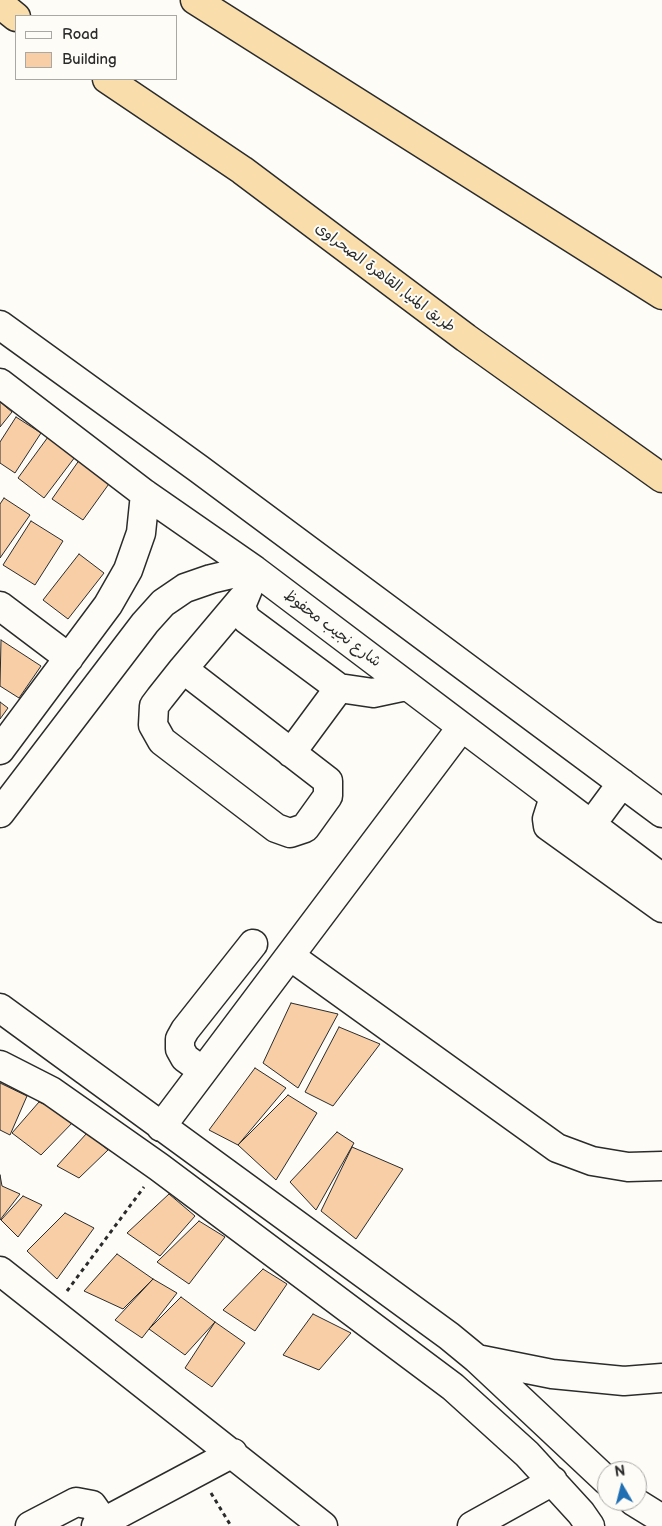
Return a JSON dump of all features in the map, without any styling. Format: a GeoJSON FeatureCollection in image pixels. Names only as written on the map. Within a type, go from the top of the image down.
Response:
{"type":"FeatureCollection","features":[{"type":"Feature","properties":{"kind":"highway"},"geometry":{"type":"LineString","coordinates":[[196,0],[662,295]]}},
{"type":"Feature","properties":{"kind":"highway"},"geometry":{"type":"LineString","coordinates":[[0,4],[15,16]]}},
{"type":"Feature","properties":{"kind":"highway","name":"طريق المنيا, القاهرة الصحراوى"},"geometry":{"type":"LineString","coordinates":[[108,80],[242,170],[466,338],[662,478]]}},
{"type":"Feature","properties":{"kind":"street"},"geometry":{"type":"LineString","coordinates":[[0,325],[207,475],[662,813]]}},
{"type":"Feature","properties":{"kind":"street","name":"شارع نجيب محفوظ"},"geometry":{"type":"LineString","coordinates":[[0,383],[145,494],[256,571],[461,728],[662,878]]}},
{"type":"Feature","properties":{"kind":"street"},"geometry":{"type":"LineString","coordinates":[[0,750],[108,604],[128,570],[141,533],[145,494]]}},
{"type":"Feature","properties":{"kind":"street"},"geometry":{"type":"LineString","coordinates":[[182,669],[292,752],[328,782],[330,791],[304,828],[290,833],[276,828],[162,741],[153,725],[154,706],[182,669],[242,599],[256,571]]}},
{"type":"Feature","properties":{"kind":"street"},"geometry":{"type":"LineString","coordinates":[[0,814],[145,623],[163,604],[185,588],[211,579],[256,571]]}},
{"type":"Feature","properties":{"kind":"street"},"geometry":{"type":"LineString","coordinates":[[242,599],[241,606],[246,619],[338,688],[372,693],[406,686]]}},
{"type":"Feature","properties":{"kind":"street"},"geometry":{"type":"LineString","coordinates":[[0,606],[69,658]]}},
{"type":"Feature","properties":{"kind":"street"},"geometry":{"type":"LineString","coordinates":[[292,752],[338,688]]}},
{"type":"Feature","properties":{"kind":"street"},"geometry":{"type":"LineString","coordinates":[[162,1127],[461,728]]}},
{"type":"Feature","properties":{"kind":"street"},"geometry":{"type":"LineString","coordinates":[[591,825],[622,783]]}},
{"type":"Feature","properties":{"kind":"street"},"geometry":{"type":"LineString","coordinates":[[554,797],[547,819],[548,826],[662,908]]}},
{"type":"Feature","properties":{"kind":"street"},"geometry":{"type":"LineString","coordinates":[[203,1071],[186,1058],[180,1049],[180,1039],[185,1030],[253,944]]}},
{"type":"Feature","properties":{"kind":"street"},"geometry":{"type":"LineString","coordinates":[[290,956],[557,1148],[592,1161],[628,1167],[662,1166]]}},
{"type":"Feature","properties":{"kind":"street"},"geometry":{"type":"LineString","coordinates":[[0,1008],[208,1162],[449,1336],[477,1358],[597,1472]]}},
{"type":"Feature","properties":{"kind":"street"},"geometry":{"type":"LineString","coordinates":[[51,1091],[73,1062]]}},
{"type":"Feature","properties":{"kind":"street"},"geometry":{"type":"LineString","coordinates":[[0,1065],[51,1091],[159,1167],[453,1387],[504,1430],[555,1484],[590,1526]]}},
{"type":"Feature","properties":{"kind":"street"},"geometry":{"type":"LineString","coordinates":[[188,1188],[208,1162]]}},
{"type":"Feature","properties":{"kind":"street"},"geometry":{"type":"LineString","coordinates":[[0,1271],[233,1453],[322,1526]]}},
{"type":"Feature","properties":{"kind":"street"},"geometry":{"type":"LineString","coordinates":[[477,1358],[552,1374],[624,1381],[662,1378]]}},
{"type":"Feature","properties":{"kind":"street"},"geometry":{"type":"LineString","coordinates":[[30,1526],[76,1502],[92,1505],[100,1524],[233,1453]]}},
{"type":"Feature","properties":{"kind":"street"},"geometry":{"type":"LineString","coordinates":[[472,1526],[555,1484],[584,1460]]}},
{"type":"Feature","properties":{"kind":"street"},"geometry":{"type":"LineString","coordinates":[[647,1510],[662,1519]]}},
{"type":"Feature","properties":{"kind":"path"},"geometry":{"type":"LineString","coordinates":[[51,1311],[159,1167]]}},
{"type":"Feature","properties":{"kind":"path"},"geometry":{"type":"LineString","coordinates":[[198,1472],[231,1526]]}},
{"type":"Feature","properties":{"kind":"building"},"geometry":{"type":"Polygon","coordinates":[[[0,402],[12,412],[0,427],[0,402]]]}},
{"type":"Feature","properties":{"kind":"building"},"geometry":{"type":"Polygon","coordinates":[[[16,417],[41,433],[15,473],[0,463],[0,442],[16,417]]]}},
{"type":"Feature","properties":{"kind":"building"},"geometry":{"type":"Polygon","coordinates":[[[48,437],[75,457],[44,498],[18,478],[48,437]]]}},
{"type":"Feature","properties":{"kind":"building"},"geometry":{"type":"Polygon","coordinates":[[[80,459],[111,481],[83,520],[52,499],[80,459]]]}},
{"type":"Feature","properties":{"kind":"building"},"geometry":{"type":"Polygon","coordinates":[[[4,498],[30,515],[0,558],[0,504],[4,498]]]}},
{"type":"Feature","properties":{"kind":"building"},"geometry":{"type":"Polygon","coordinates":[[[31,521],[63,541],[35,585],[3,565],[31,521]]]}},
{"type":"Feature","properties":{"kind":"building"},"geometry":{"type":"Polygon","coordinates":[[[79,554],[104,573],[68,619],[43,600],[79,554]]]}},
{"type":"Feature","properties":{"kind":"building"},"geometry":{"type":"Polygon","coordinates":[[[1,640],[41,666],[19,698],[0,686],[1,640]]]}},
{"type":"Feature","properties":{"kind":"building"},"geometry":{"type":"Polygon","coordinates":[[[0,702],[8,708],[0,719],[0,702]]]}},
{"type":"Feature","properties":{"kind":"building"},"geometry":{"type":"Polygon","coordinates":[[[291,1003],[338,1014],[298,1088],[263,1063],[291,1003]]]}},
{"type":"Feature","properties":{"kind":"building"},"geometry":{"type":"Polygon","coordinates":[[[339,1027],[380,1044],[333,1106],[305,1092],[339,1027]]]}},
{"type":"Feature","properties":{"kind":"building"},"geometry":{"type":"Polygon","coordinates":[[[255,1068],[286,1088],[238,1145],[209,1130],[255,1068]]]}},
{"type":"Feature","properties":{"kind":"building"},"geometry":{"type":"Polygon","coordinates":[[[0,1083],[27,1096],[10,1135],[0,1130],[0,1083]]]}},
{"type":"Feature","properties":{"kind":"building"},"geometry":{"type":"Polygon","coordinates":[[[288,1095],[317,1113],[276,1180],[238,1145],[288,1095]]]}},
{"type":"Feature","properties":{"kind":"building"},"geometry":{"type":"Polygon","coordinates":[[[39,1102],[76,1119],[41,1155],[12,1133],[39,1102]]]}},
{"type":"Feature","properties":{"kind":"building"},"geometry":{"type":"Polygon","coordinates":[[[337,1132],[354,1143],[316,1210],[290,1182],[337,1132]]]}},
{"type":"Feature","properties":{"kind":"building"},"geometry":{"type":"Polygon","coordinates":[[[87,1133],[108,1150],[79,1178],[57,1166],[87,1133]]]}},
{"type":"Feature","properties":{"kind":"building"},"geometry":{"type":"Polygon","coordinates":[[[352,1147],[403,1169],[356,1239],[321,1211],[352,1147]]]}},
{"type":"Feature","properties":{"kind":"building"},"geometry":{"type":"Polygon","coordinates":[[[0,1175],[2,1186],[20,1194],[0,1220],[0,1175]]]}},
{"type":"Feature","properties":{"kind":"building"},"geometry":{"type":"Polygon","coordinates":[[[169,1194],[195,1216],[160,1256],[127,1233],[169,1194]]]}},
{"type":"Feature","properties":{"kind":"building"},"geometry":{"type":"Polygon","coordinates":[[[23,1196],[42,1205],[18,1237],[1,1220],[23,1196]]]}},
{"type":"Feature","properties":{"kind":"building"},"geometry":{"type":"Polygon","coordinates":[[[65,1213],[94,1228],[57,1279],[27,1251],[65,1213]]]}},
{"type":"Feature","properties":{"kind":"building"},"geometry":{"type":"Polygon","coordinates":[[[199,1221],[225,1237],[189,1284],[157,1262],[199,1221]]]}},
{"type":"Feature","properties":{"kind":"building"},"geometry":{"type":"Polygon","coordinates":[[[117,1254],[153,1279],[123,1309],[84,1291],[117,1254]]]}},
{"type":"Feature","properties":{"kind":"building"},"geometry":{"type":"Polygon","coordinates":[[[263,1269],[287,1284],[255,1331],[223,1310],[263,1269]]]}},
{"type":"Feature","properties":{"kind":"building"},"geometry":{"type":"Polygon","coordinates":[[[153,1279],[177,1293],[142,1338],[115,1320],[153,1279]]]}},
{"type":"Feature","properties":{"kind":"building"},"geometry":{"type":"Polygon","coordinates":[[[181,1297],[215,1322],[185,1355],[149,1329],[181,1297]]]}},
{"type":"Feature","properties":{"kind":"building"},"geometry":{"type":"Polygon","coordinates":[[[313,1314],[351,1333],[319,1370],[283,1355],[313,1314]]]}},
{"type":"Feature","properties":{"kind":"building"},"geometry":{"type":"Polygon","coordinates":[[[215,1322],[245,1343],[212,1387],[185,1368],[215,1322]]]}}]}
